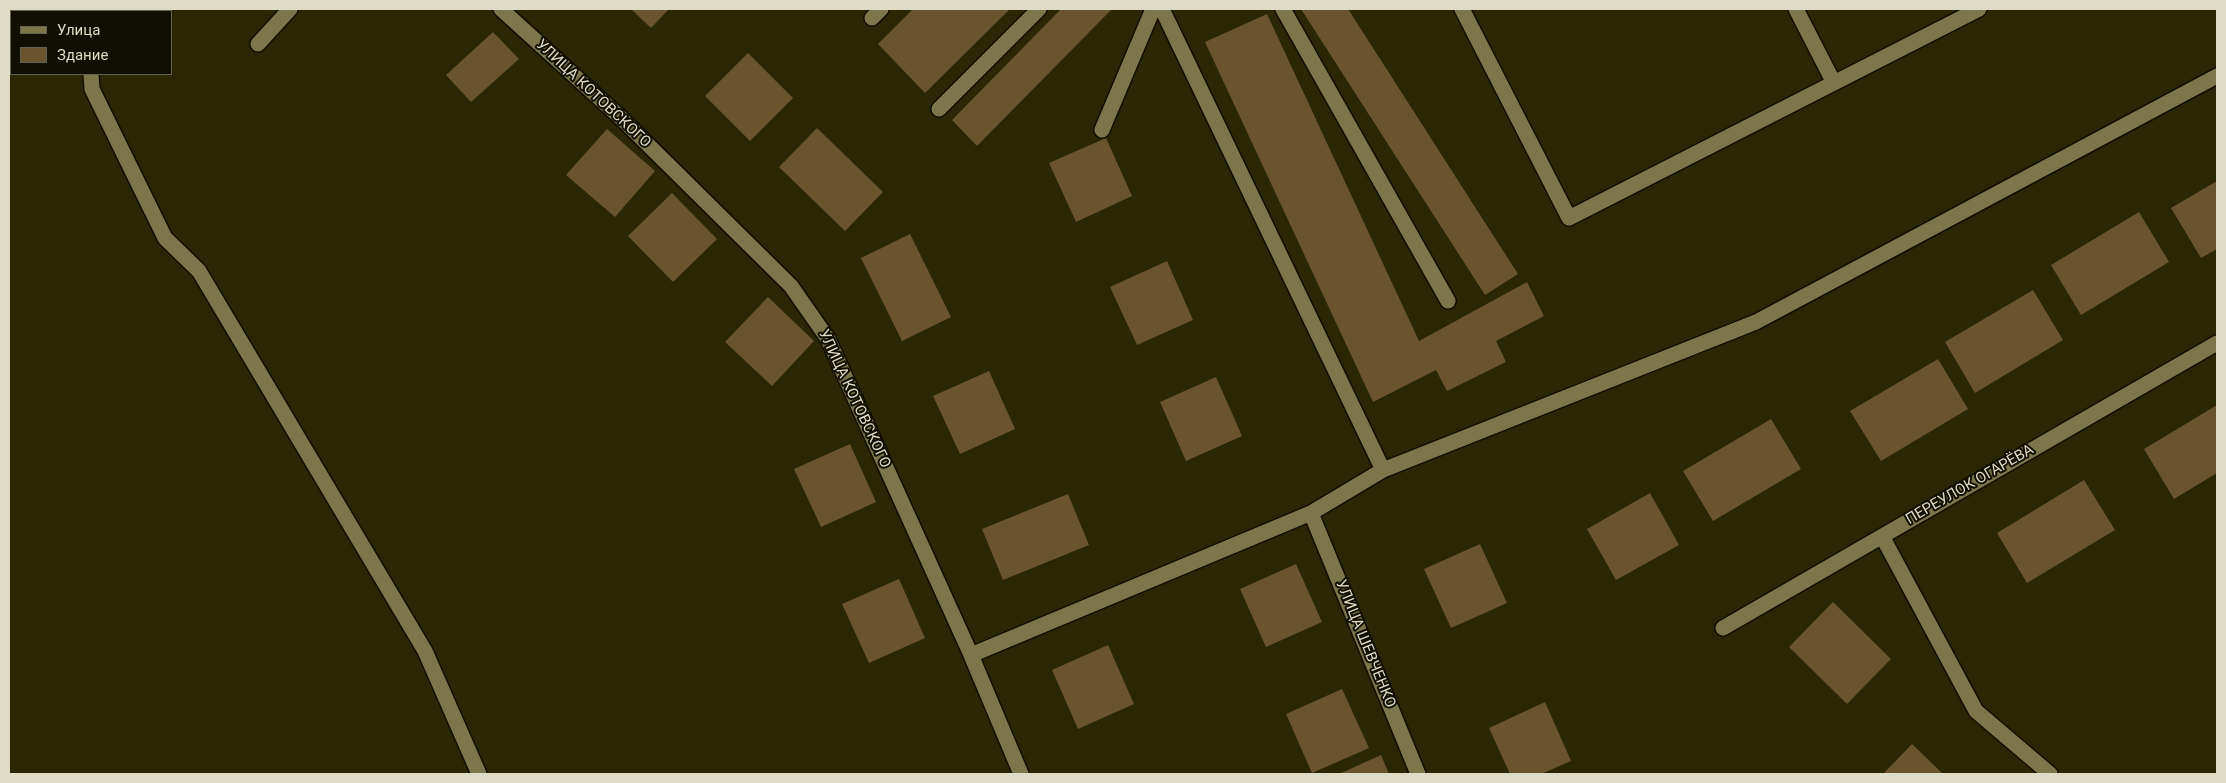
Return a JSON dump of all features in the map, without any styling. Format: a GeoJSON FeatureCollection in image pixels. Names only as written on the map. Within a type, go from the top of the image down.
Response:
{"type":"FeatureCollection","features":[{"type":"Feature","properties":{"kind":"street"},"geometry":{"type":"LineString","coordinates":[[258,44],[290,9]]}},
{"type":"Feature","properties":{"kind":"street","name":"УЛИЦА КОТОВСКОГО"},"geometry":{"type":"LineString","coordinates":[[500,9],[621,118],[792,286],[828,339],[971,655],[1021,774]]}},
{"type":"Feature","properties":{"kind":"street"},"geometry":{"type":"LineString","coordinates":[[938,109],[1039,9]]}},
{"type":"Feature","properties":{"kind":"street"},"geometry":{"type":"LineString","coordinates":[[1102,130],[1153,9]]}},
{"type":"Feature","properties":{"kind":"street"},"geometry":{"type":"LineString","coordinates":[[1162,9],[1383,470]]}},
{"type":"Feature","properties":{"kind":"street"},"geometry":{"type":"LineString","coordinates":[[1283,9],[1448,301]]}},
{"type":"Feature","properties":{"kind":"street"},"geometry":{"type":"LineString","coordinates":[[1462,9],[1569,218],[1979,9]]}},
{"type":"Feature","properties":{"kind":"street"},"geometry":{"type":"LineString","coordinates":[[1796,9],[1834,83]]}},
{"type":"Feature","properties":{"kind":"street"},"geometry":{"type":"LineString","coordinates":[[91,75],[92,89],[165,238],[199,271],[425,651],[479,774]]}},
{"type":"Feature","properties":{"kind":"street"},"geometry":{"type":"LineString","coordinates":[[971,655],[1311,513],[1383,470],[1756,322],[2217,76]]}},
{"type":"Feature","properties":{"kind":"street","name":"ПЕРЕУЛОК ОГАРЁВА"},"geometry":{"type":"LineString","coordinates":[[1723,628],[2217,343]]}},
{"type":"Feature","properties":{"kind":"street","name":"УЛИЦА ШЕВЧЕНКО"},"geometry":{"type":"LineString","coordinates":[[1311,513],[1418,774]]}},
{"type":"Feature","properties":{"kind":"street"},"geometry":{"type":"LineString","coordinates":[[1882,536],[1976,711],[2050,774]]}},
{"type":"Feature","properties":{"kind":"building"},"geometry":{"type":"Polygon","coordinates":[[[631,9],[669,9],[651,28],[631,9]]]}},
{"type":"Feature","properties":{"kind":"building"},"geometry":{"type":"Polygon","coordinates":[[[913,9],[1010,9],[925,93],[878,44],[913,9]]]}},
{"type":"Feature","properties":{"kind":"building"},"geometry":{"type":"Polygon","coordinates":[[[1061,9],[1112,9],[977,146],[952,120],[1061,9]]]}},
{"type":"Feature","properties":{"kind":"building"},"geometry":{"type":"Polygon","coordinates":[[[1301,9],[1348,9],[1518,274],[1485,295],[1301,9]]]}},
{"type":"Feature","properties":{"kind":"building"},"geometry":{"type":"Polygon","coordinates":[[[1267,14],[1419,341],[1527,282],[1544,316],[1496,341],[1506,362],[1447,391],[1436,370],[1373,402],[1205,42],[1267,14]]]}},
{"type":"Feature","properties":{"kind":"building"},"geometry":{"type":"Polygon","coordinates":[[[493,32],[519,59],[471,102],[446,75],[493,32]]]}},
{"type":"Feature","properties":{"kind":"building"},"geometry":{"type":"Polygon","coordinates":[[[748,53],[793,98],[750,141],[705,96],[748,53]]]}},
{"type":"Feature","properties":{"kind":"building"},"geometry":{"type":"Polygon","coordinates":[[[817,128],[883,192],[845,231],[779,167],[817,128]]]}},
{"type":"Feature","properties":{"kind":"building"},"geometry":{"type":"Polygon","coordinates":[[[607,129],[655,171],[615,217],[566,175],[607,129]]]}},
{"type":"Feature","properties":{"kind":"building"},"geometry":{"type":"Polygon","coordinates":[[[1106,138],[1132,196],[1076,222],[1049,163],[1106,138]]]}},
{"type":"Feature","properties":{"kind":"building"},"geometry":{"type":"Polygon","coordinates":[[[2217,181],[2217,249],[2201,258],[2171,208],[2217,181]]]}},
{"type":"Feature","properties":{"kind":"building"},"geometry":{"type":"Polygon","coordinates":[[[672,193],[717,239],[673,282],[628,236],[672,193]]]}},
{"type":"Feature","properties":{"kind":"building"},"geometry":{"type":"Polygon","coordinates":[[[2139,212],[2169,262],[2081,315],[2051,265],[2139,212]]]}},
{"type":"Feature","properties":{"kind":"building"},"geometry":{"type":"Polygon","coordinates":[[[910,234],[951,317],[902,341],[861,258],[910,234]]]}},
{"type":"Feature","properties":{"kind":"building"},"geometry":{"type":"Polygon","coordinates":[[[1167,261],[1193,320],[1137,345],[1110,287],[1167,261]]]}},
{"type":"Feature","properties":{"kind":"building"},"geometry":{"type":"Polygon","coordinates":[[[2033,290],[2063,340],[1975,393],[1945,342],[2033,290]]]}},
{"type":"Feature","properties":{"kind":"building"},"geometry":{"type":"Polygon","coordinates":[[[768,297],[814,341],[772,386],[725,342],[768,297]]]}},
{"type":"Feature","properties":{"kind":"building"},"geometry":{"type":"Polygon","coordinates":[[[1938,359],[1968,409],[1881,461],[1850,411],[1938,359]]]}},
{"type":"Feature","properties":{"kind":"building"},"geometry":{"type":"Polygon","coordinates":[[[989,371],[1015,429],[960,454],[933,396],[989,371]]]}},
{"type":"Feature","properties":{"kind":"building"},"geometry":{"type":"Polygon","coordinates":[[[1216,377],[1242,436],[1186,461],[1160,402],[1216,377]]]}},
{"type":"Feature","properties":{"kind":"building"},"geometry":{"type":"Polygon","coordinates":[[[2217,405],[2217,473],[2174,499],[2144,449],[2217,405]]]}},
{"type":"Feature","properties":{"kind":"building"},"geometry":{"type":"Polygon","coordinates":[[[1771,419],[1801,469],[1713,521],[1683,471],[1771,419]]]}},
{"type":"Feature","properties":{"kind":"building"},"geometry":{"type":"Polygon","coordinates":[[[850,444],[876,502],[821,527],[794,469],[850,444]]]}},
{"type":"Feature","properties":{"kind":"building"},"geometry":{"type":"Polygon","coordinates":[[[2084,480],[2115,530],[2027,583],[1997,533],[2084,480]]]}},
{"type":"Feature","properties":{"kind":"building"},"geometry":{"type":"Polygon","coordinates":[[[1650,493],[1679,545],[1616,580],[1587,529],[1650,493]]]}},
{"type":"Feature","properties":{"kind":"building"},"geometry":{"type":"Polygon","coordinates":[[[1068,494],[1089,545],[1003,580],[982,529],[1068,494]]]}},
{"type":"Feature","properties":{"kind":"building"},"geometry":{"type":"Polygon","coordinates":[[[1480,544],[1507,603],[1451,628],[1424,569],[1480,544]]]}},
{"type":"Feature","properties":{"kind":"building"},"geometry":{"type":"Polygon","coordinates":[[[1296,564],[1322,622],[1266,647],[1240,589],[1296,564]]]}},
{"type":"Feature","properties":{"kind":"building"},"geometry":{"type":"Polygon","coordinates":[[[899,579],[925,638],[869,663],[842,604],[899,579]]]}},
{"type":"Feature","properties":{"kind":"building"},"geometry":{"type":"Polygon","coordinates":[[[1833,602],[1891,659],[1847,704],[1789,647],[1833,602]]]}},
{"type":"Feature","properties":{"kind":"building"},"geometry":{"type":"Polygon","coordinates":[[[1108,645],[1134,704],[1078,729],[1052,670],[1108,645]]]}},
{"type":"Feature","properties":{"kind":"building"},"geometry":{"type":"Polygon","coordinates":[[[1342,689],[1369,748],[1312,773],[1286,714],[1342,689]]]}},
{"type":"Feature","properties":{"kind":"building"},"geometry":{"type":"Polygon","coordinates":[[[1545,702],[1571,761],[1541,774],[1510,774],[1489,728],[1545,702]]]}},
{"type":"Feature","properties":{"kind":"building"},"geometry":{"type":"Polygon","coordinates":[[[1912,744],[1943,774],[1883,774],[1912,744]]]}},
{"type":"Feature","properties":{"kind":"building"},"geometry":{"type":"Polygon","coordinates":[[[1381,755],[1389,774],[1339,774],[1381,755]]]}}]}
